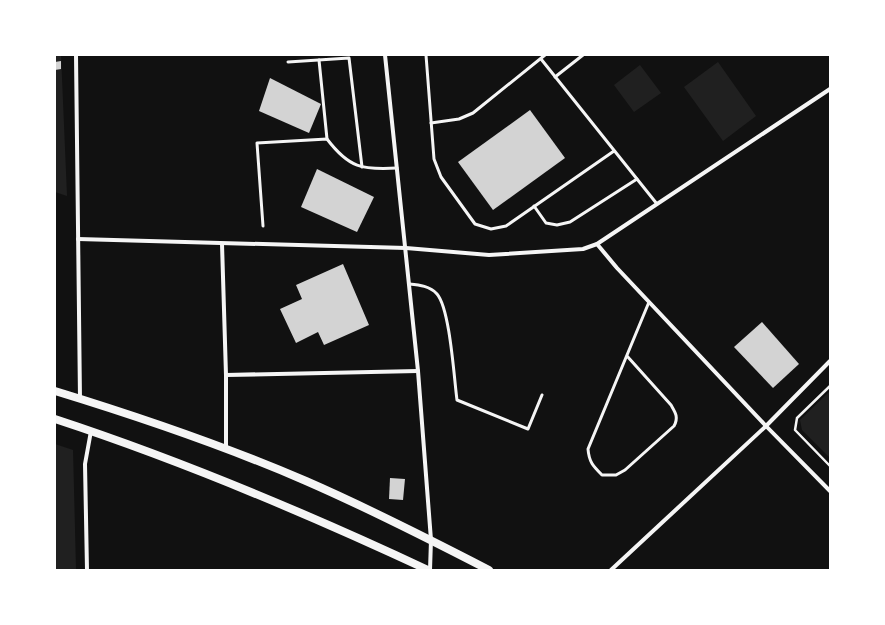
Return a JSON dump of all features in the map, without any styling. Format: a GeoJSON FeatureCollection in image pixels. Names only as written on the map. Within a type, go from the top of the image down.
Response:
{"type":"FeatureCollection","features":[{"type":"Feature","properties":{"kind":"main road"},"geometry":{"type":"LineString","coordinates":[[55,391],[226,449],[307,482],[432,540],[489,570]]}},
{"type":"Feature","properties":{"kind":"main road"},"geometry":{"type":"LineString","coordinates":[[55,419],[92,431],[273,499],[429,570]]}},
{"type":"Feature","properties":{"kind":"street"},"geometry":{"type":"LineString","coordinates":[[76,55],[80,399]]}},
{"type":"Feature","properties":{"kind":"street"},"geometry":{"type":"LineString","coordinates":[[385,55],[418,371],[432,540],[429,570]]}},
{"type":"Feature","properties":{"kind":"street"},"geometry":{"type":"LineString","coordinates":[[78,239],[406,248],[489,255],[583,249],[596,244],[830,89]]}},
{"type":"Feature","properties":{"kind":"street"},"geometry":{"type":"LineString","coordinates":[[222,244],[226,376],[226,449]]}},
{"type":"Feature","properties":{"kind":"street"},"geometry":{"type":"LineString","coordinates":[[596,244],[766,426],[830,490]]}},
{"type":"Feature","properties":{"kind":"street"},"geometry":{"type":"LineString","coordinates":[[611,570],[766,426],[830,361]]}},
{"type":"Feature","properties":{"kind":"street"},"geometry":{"type":"LineString","coordinates":[[226,376],[418,371]]}},
{"type":"Feature","properties":{"kind":"street"},"geometry":{"type":"LineString","coordinates":[[87,570],[85,464],[87,444],[92,431]]}},
{"type":"Feature","properties":{"kind":"lane"},"geometry":{"type":"LineString","coordinates":[[426,55],[434,159],[439,172],[475,224],[491,229],[502,227],[614,151]]}},
{"type":"Feature","properties":{"kind":"lane"},"geometry":{"type":"LineString","coordinates":[[432,123],[459,119],[473,113],[545,55]]}},
{"type":"Feature","properties":{"kind":"lane"},"geometry":{"type":"LineString","coordinates":[[555,77],[583,55]]}},
{"type":"Feature","properties":{"kind":"lane"},"geometry":{"type":"LineString","coordinates":[[288,62],[349,58],[362,167]]}},
{"type":"Feature","properties":{"kind":"lane"},"geometry":{"type":"LineString","coordinates":[[541,59],[657,204]]}},
{"type":"Feature","properties":{"kind":"lane"},"geometry":{"type":"LineString","coordinates":[[319,60],[327,139],[341,157],[354,165],[372,169],[397,168]]}},
{"type":"Feature","properties":{"kind":"lane"},"geometry":{"type":"LineString","coordinates":[[263,226],[257,143],[327,139]]}},
{"type":"Feature","properties":{"kind":"lane"},"geometry":{"type":"LineString","coordinates":[[534,206],[546,223],[564,225],[637,178]]}},
{"type":"Feature","properties":{"kind":"lane"},"geometry":{"type":"LineString","coordinates":[[409,284],[432,289],[438,295],[445,312],[456,400],[528,429],[542,395]]}},
{"type":"Feature","properties":{"kind":"lane"},"geometry":{"type":"LineString","coordinates":[[627,356],[671,405],[676,414],[677,421],[674,426],[625,470],[616,475],[602,475],[592,466],[589,459],[588,449],[649,302]]}},
{"type":"Feature","properties":{"kind":"path"},"geometry":{"type":"LineString","coordinates":[[830,386],[797,418],[795,430],[830,466]]}},
{"type":"Feature","properties":{"kind":"shaded area"},"geometry":{"type":"Polygon","coordinates":[[[55,55],[61,55],[67,196],[55,192],[55,55]]]}},
{"type":"Feature","properties":{"kind":"shaded area"},"geometry":{"type":"Polygon","coordinates":[[[718,62],[756,116],[723,141],[684,87],[718,62]]]}},
{"type":"Feature","properties":{"kind":"shaded area"},"geometry":{"type":"Polygon","coordinates":[[[640,65],[661,93],[634,112],[614,85],[640,65]]]}},
{"type":"Feature","properties":{"kind":"shaded area"},"geometry":{"type":"Polygon","coordinates":[[[830,391],[830,458],[802,430],[800,420],[830,391]]]}},
{"type":"Feature","properties":{"kind":"shaded area"},"geometry":{"type":"Polygon","coordinates":[[[55,444],[73,450],[76,570],[55,570],[55,444]]]}},
{"type":"Feature","properties":{"kind":"building"},"geometry":{"type":"Polygon","coordinates":[[[61,61],[61,69],[55,70],[55,62],[61,61]]]}},
{"type":"Feature","properties":{"kind":"building"},"geometry":{"type":"Polygon","coordinates":[[[270,78],[321,104],[309,133],[259,111],[270,78]]]}},
{"type":"Feature","properties":{"kind":"building"},"geometry":{"type":"Polygon","coordinates":[[[530,110],[565,158],[493,210],[458,162],[530,110]]]}},
{"type":"Feature","properties":{"kind":"building"},"geometry":{"type":"Polygon","coordinates":[[[317,169],[374,197],[357,232],[301,207],[317,169]]]}},
{"type":"Feature","properties":{"kind":"building"},"geometry":{"type":"Polygon","coordinates":[[[343,264],[369,325],[324,345],[318,332],[296,343],[280,309],[302,299],[296,285],[343,264]]]}},
{"type":"Feature","properties":{"kind":"building"},"geometry":{"type":"Polygon","coordinates":[[[762,322],[799,364],[773,388],[734,347],[762,322]]]}},
{"type":"Feature","properties":{"kind":"building"},"geometry":{"type":"Polygon","coordinates":[[[390,478],[405,479],[403,500],[389,499],[390,478]]]}}]}
